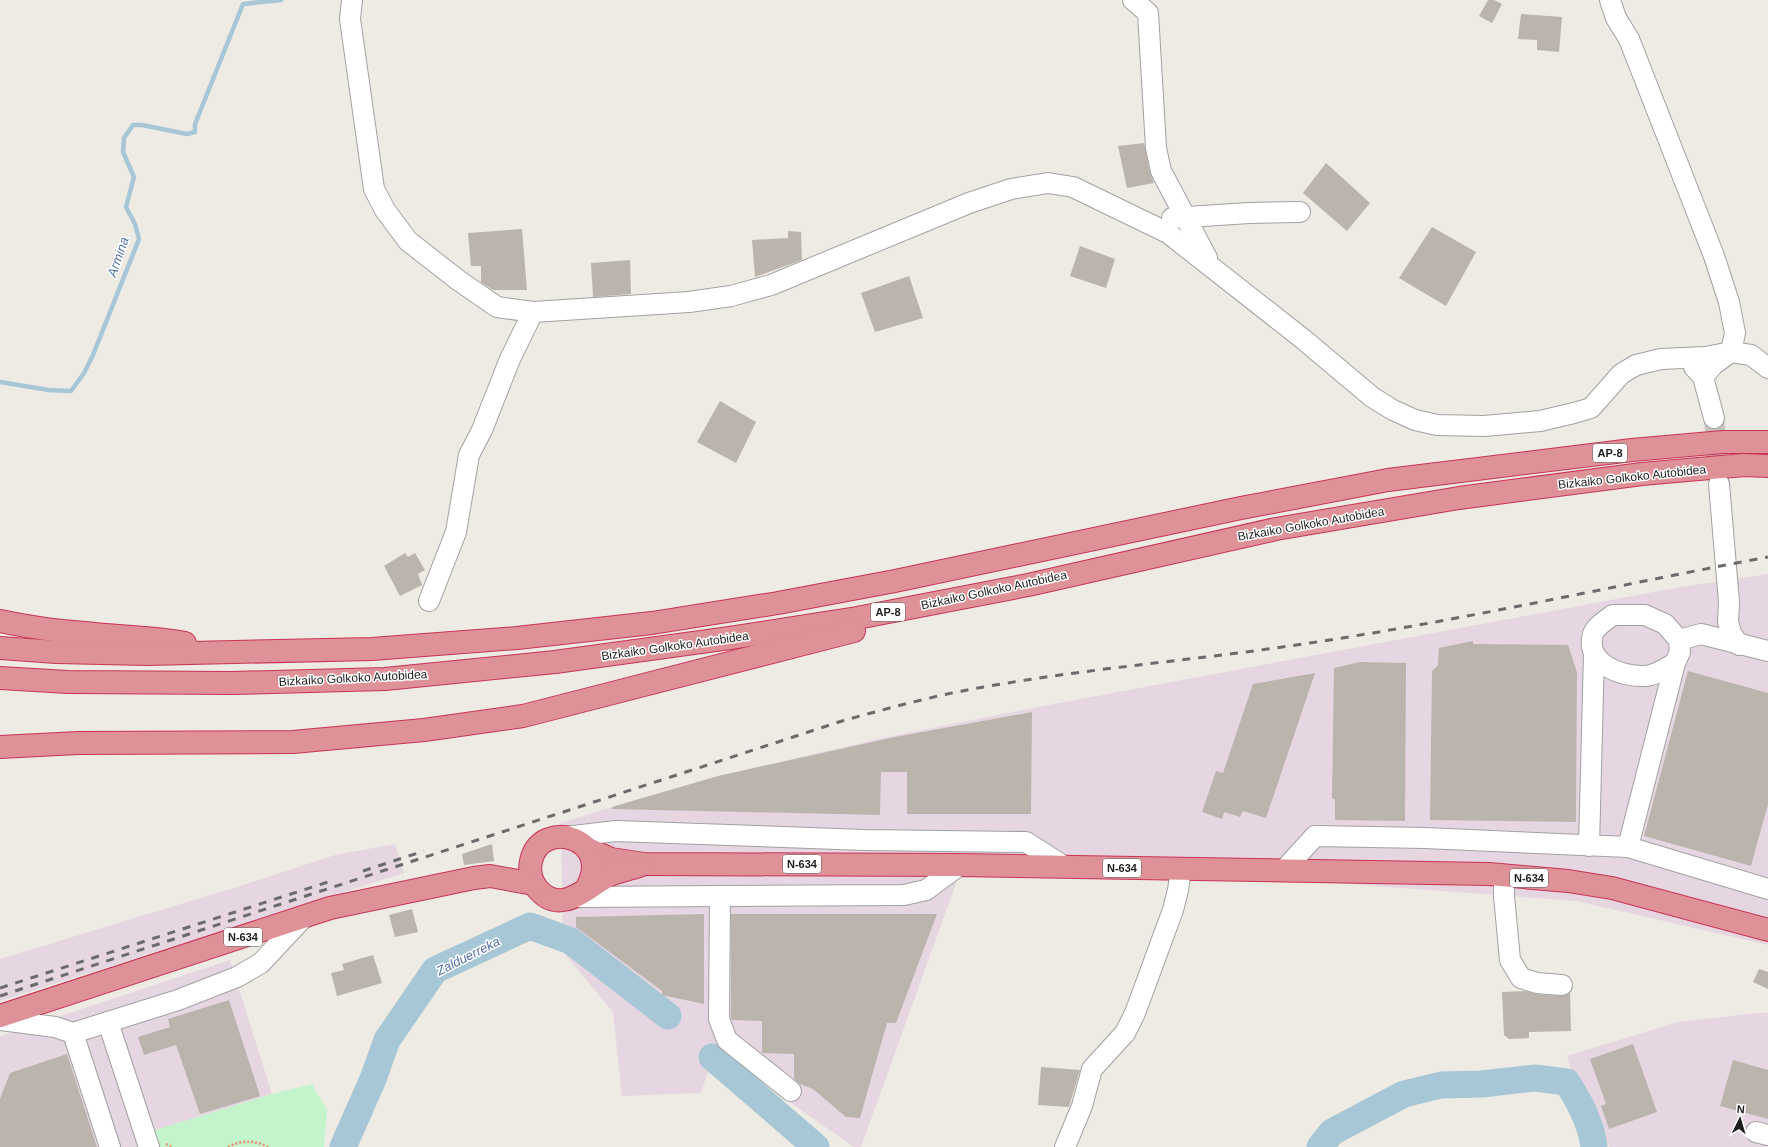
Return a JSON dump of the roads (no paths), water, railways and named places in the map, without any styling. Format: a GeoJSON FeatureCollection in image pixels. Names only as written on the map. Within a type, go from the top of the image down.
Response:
{"type":"FeatureCollection","features":[{"type":"Feature","properties":{"kind":"highway","name":"AP-8"},"geometry":{"type":"LineString","coordinates":[[0,648],[139,654],[372,649],[517,638],[652,623],[778,603],[895,581],[1241,508],[1388,480],[1632,450],[1723,442],[1768,442]]}},
{"type":"Feature","properties":{"kind":"highway","name":"Bizkaiko Golkoko Autobidea"},"geometry":{"type":"LineString","coordinates":[[0,678],[68,682],[232,683],[385,679],[555,662],[730,638],[857,618],[1028,585],[1276,529],[1460,498],[1642,474],[1744,465],[1768,466]]}},
{"type":"Feature","properties":{"kind":"highway"},"geometry":{"type":"LineString","coordinates":[[0,746],[78,742],[293,742],[424,730],[523,716],[725,665],[1028,585]]}},
{"type":"Feature","properties":{"kind":"highway"},"geometry":{"type":"LineString","coordinates":[[0,621],[28,627],[85,633],[160,638],[240,652]]}},
{"type":"Feature","properties":{"kind":"highway","name":"N-634"},"geometry":{"type":"LineString","coordinates":[[0,1016],[330,908],[416,889],[490,876],[515,866],[535,852],[540,845],[548,840],[565,837],[582,843],[588,849],[611,859],[644,864],[960,865],[1284,870],[1504,876],[1568,881],[1612,888],[1768,930]]}},
{"type":"Feature","properties":{"kind":"highway"},"geometry":{"type":"LineString","coordinates":[[581,893],[592,880],[594,870],[593,859],[588,849]]}},
{"type":"Feature","properties":{"kind":"highway"},"geometry":{"type":"LineString","coordinates":[[534,884],[530,868],[535,852]]}},
{"type":"Feature","properties":{"kind":"highway","name":"N-634"},"geometry":{"type":"LineString","coordinates":[[490,876],[534,884],[540,892],[548,897],[557,900],[567,900],[610,875],[644,864]]}},
{"type":"Feature","properties":{"kind":"street"},"geometry":{"type":"LineString","coordinates":[[352,0],[350,20],[365,136],[374,189],[385,210],[408,241],[458,280],[497,307],[533,312],[688,302],[731,296],[771,285],[969,203],[1011,189],[1048,184],[1073,187],[1168,233],[1303,339],[1372,397],[1393,410],[1415,420],[1437,425],[1484,426],[1540,421],[1574,413],[1591,408],[1621,374],[1636,365],[1661,359],[1706,357],[1731,352],[1751,355],[1768,368]]}},
{"type":"Feature","properties":{"kind":"street"},"geometry":{"type":"LineString","coordinates":[[1133,0],[1148,13],[1156,148],[1161,171],[1210,265]]}},
{"type":"Feature","properties":{"kind":"street"},"geometry":{"type":"LineString","coordinates":[[1610,0],[1616,18],[1634,53],[1714,256],[1729,302],[1735,333],[1731,352],[1713,365],[1703,377]]}},
{"type":"Feature","properties":{"kind":"street"},"geometry":{"type":"LineString","coordinates":[[1147,223],[1184,216],[1300,212]]}},
{"type":"Feature","properties":{"kind":"street"},"geometry":{"type":"LineString","coordinates":[[429,601],[456,532],[469,455],[482,430],[510,359],[533,312]]}},
{"type":"Feature","properties":{"kind":"street"},"geometry":{"type":"LineString","coordinates":[[1678,358],[1693,366],[1703,377],[1714,418]]}},
{"type":"Feature","properties":{"kind":"street"},"geometry":{"type":"LineString","coordinates":[[1719,484],[1729,602],[1728,622],[1731,633],[1739,645]]}},
{"type":"Feature","properties":{"kind":"street"},"geometry":{"type":"LineString","coordinates":[[1701,634],[1716,621],[1729,602]]}},
{"type":"Feature","properties":{"kind":"street"},"geometry":{"type":"LineString","coordinates":[[1588,846],[1594,654],[1592,647],[1593,633],[1613,615],[1645,615],[1665,624],[1679,640],[1680,652],[1675,663],[1628,847]]}},
{"type":"Feature","properties":{"kind":"street"},"geometry":{"type":"LineString","coordinates":[[1679,640],[1701,634],[1739,645],[1768,651]]}},
{"type":"Feature","properties":{"kind":"street"},"geometry":{"type":"LineString","coordinates":[[1594,654],[1605,667],[1634,676],[1646,676],[1656,673],[1675,663]]}},
{"type":"Feature","properties":{"kind":"street"},"geometry":{"type":"LineString","coordinates":[[565,837],[616,831],[865,840],[1026,842],[1065,867]]}},
{"type":"Feature","properties":{"kind":"street"},"geometry":{"type":"LineString","coordinates":[[1284,870],[1314,836],[1425,838],[1628,847],[1768,889]]}},
{"type":"Feature","properties":{"kind":"street"},"geometry":{"type":"LineString","coordinates":[[581,893],[720,897],[904,895],[926,890],[960,865]]}},
{"type":"Feature","properties":{"kind":"street"},"geometry":{"type":"LineString","coordinates":[[1065,1147],[1082,1106],[1092,1069],[1125,1033],[1134,1013],[1173,910],[1181,869]]}},
{"type":"Feature","properties":{"kind":"street"},"geometry":{"type":"LineString","coordinates":[[1504,876],[1504,896],[1510,960],[1520,978],[1537,983],[1562,985]]}},
{"type":"Feature","properties":{"kind":"street"},"geometry":{"type":"LineString","coordinates":[[720,897],[719,1019],[727,1040],[791,1091]]}},
{"type":"Feature","properties":{"kind":"street"},"geometry":{"type":"LineString","coordinates":[[0,1020],[55,1027],[72,1033],[178,1000],[237,977],[261,963],[305,916]]}},
{"type":"Feature","properties":{"kind":"street"},"geometry":{"type":"LineString","coordinates":[[108,1022],[149,1147]]}},
{"type":"Feature","properties":{"kind":"street"},"geometry":{"type":"LineString","coordinates":[[72,1033],[110,1147]]}},
{"type":"Feature","properties":{"kind":"waterway","name":"Armina"},"geometry":{"type":"LineString","coordinates":[[0,382],[49,390],[71,391],[84,373],[93,355],[139,239],[135,224],[126,207],[134,177],[123,152],[124,138],[133,125],[142,125],[187,134],[195,132],[195,124],[243,4],[281,0]]}},
{"type":"Feature","properties":{"kind":"waterway","name":"Zalduerreka"},"geometry":{"type":"LineString","coordinates":[[343,1147],[373,1079],[387,1040],[435,970],[530,926],[571,941],[668,1016]]}},
{"type":"Feature","properties":{"kind":"waterway"},"geometry":{"type":"LineString","coordinates":[[712,1057],[816,1147]]}},
{"type":"Feature","properties":{"kind":"waterway"},"geometry":{"type":"LineString","coordinates":[[1320,1147],[1332,1132],[1404,1094],[1441,1085],[1482,1084],[1535,1078],[1567,1082],[1584,1113],[1593,1138],[1594,1147]]}},
{"type":"Feature","properties":{"kind":"tunnel"},"geometry":{"type":"LineString","coordinates":[[1714,418],[1719,484]]}},
{"type":"Feature","properties":{"kind":"railway"},"geometry":{"type":"LineString","coordinates":[[0,996],[842,721],[913,702],[966,690],[1024,680],[1263,650],[1420,625],[1768,557]]}},
{"type":"Feature","properties":{"kind":"railway"},"geometry":{"type":"LineString","coordinates":[[363,871],[424,851]]}},
{"type":"Feature","properties":{"kind":"railway"},"geometry":{"type":"LineString","coordinates":[[0,988],[328,882]]}}]}
